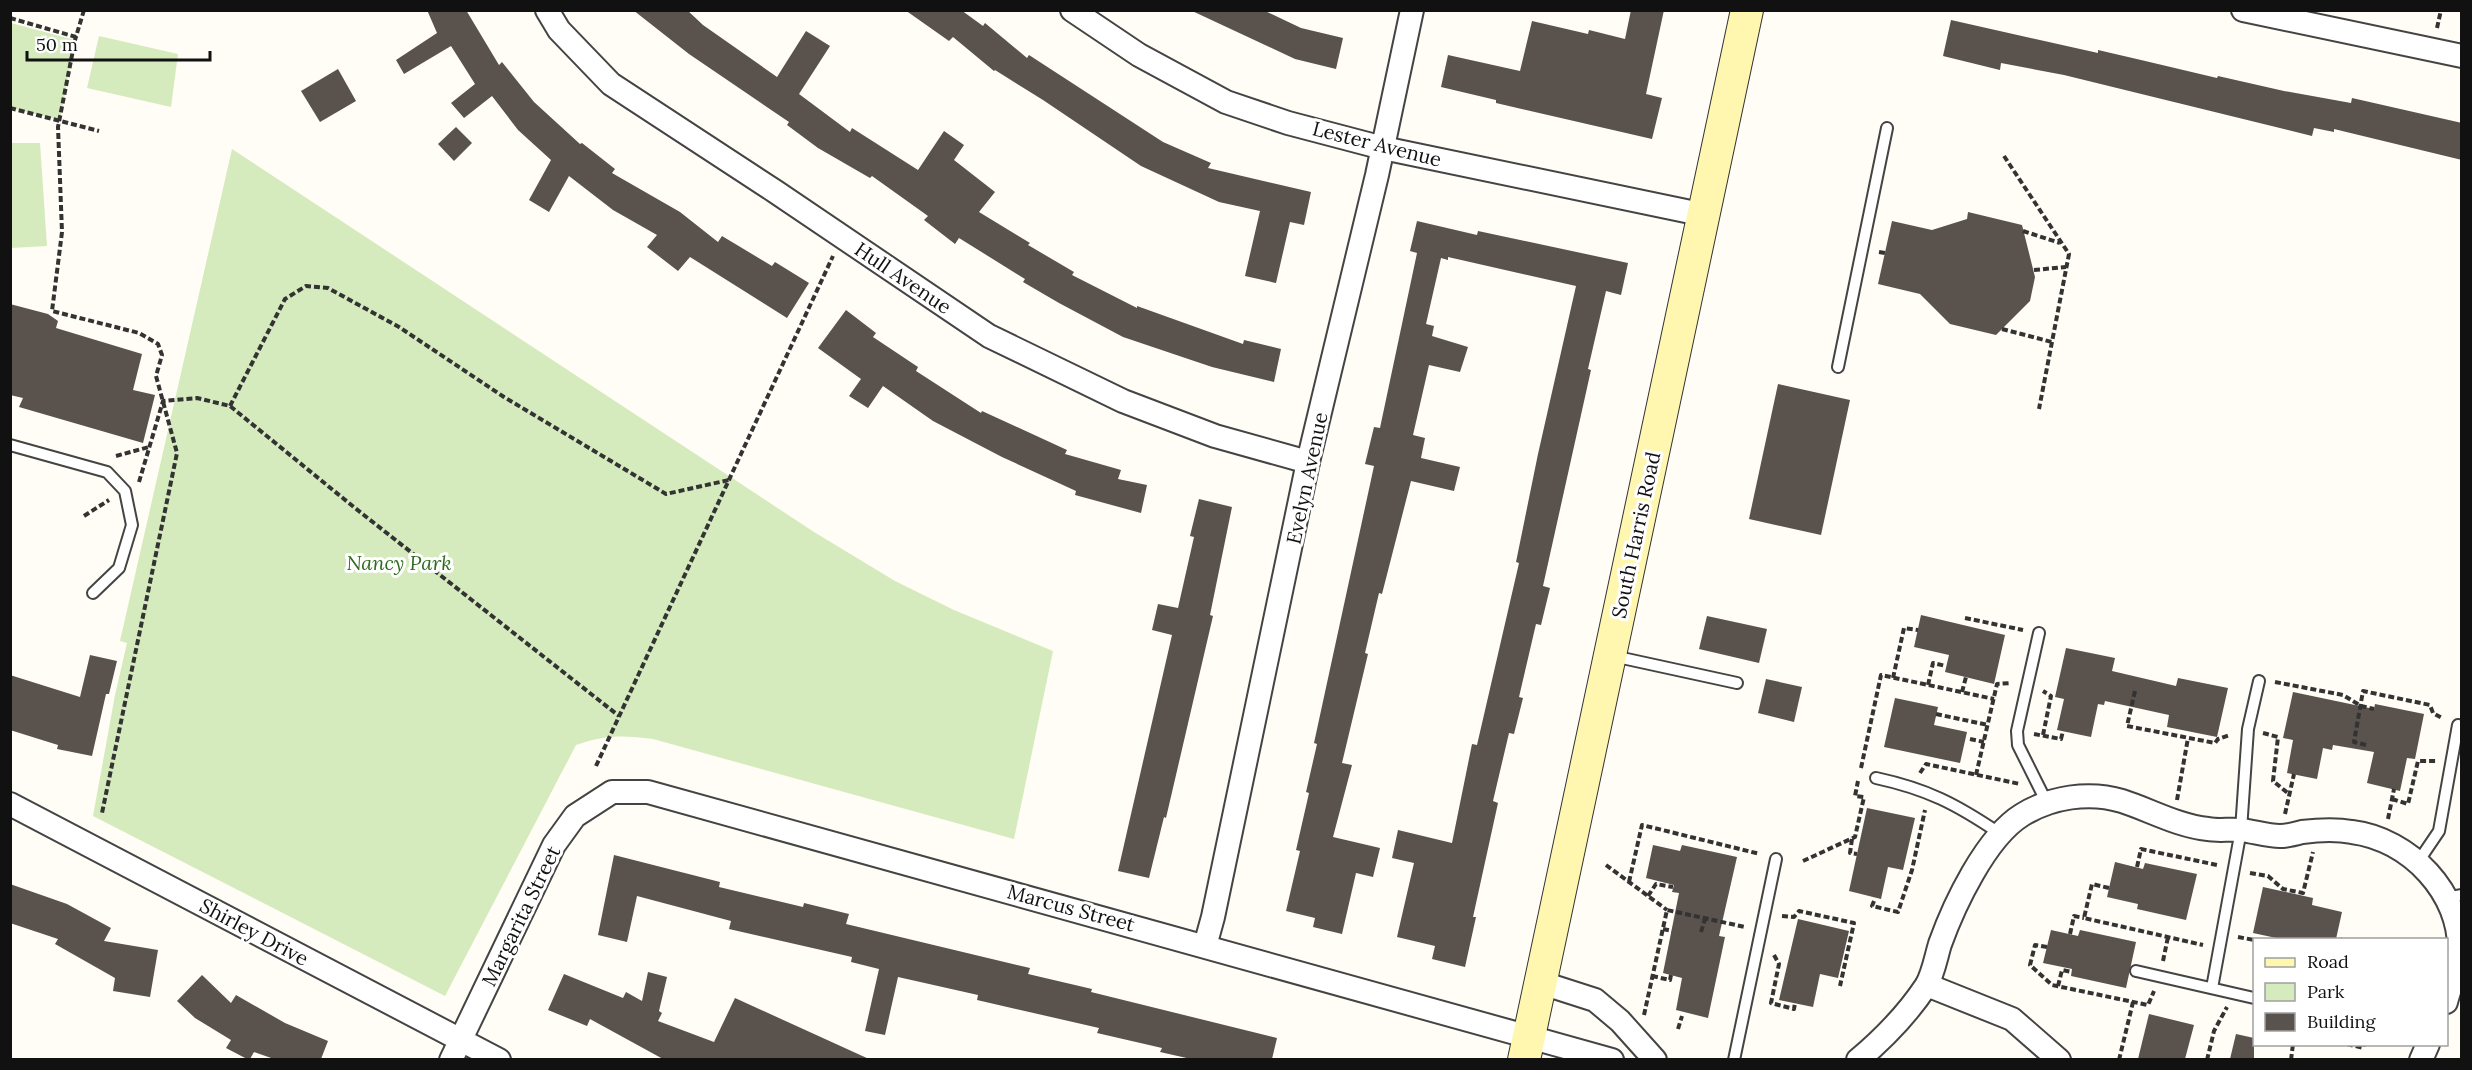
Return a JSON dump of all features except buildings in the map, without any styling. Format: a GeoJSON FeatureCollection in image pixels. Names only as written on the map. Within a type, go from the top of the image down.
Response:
{"type":"FeatureCollection","features":[{"type":"Feature","properties":{"kind":"main road","name":"South Harris Road"},"geometry":{"type":"LineString","coordinates":[[1526,1048],[1747,10]]}},
{"type":"Feature","properties":{"kind":"street","name":"Hull Avenue"},"geometry":{"type":"LineString","coordinates":[[547,10],[559,30],[611,84],[999,341],[1123,400],[1215,436],[1308,462]]}},
{"type":"Feature","properties":{"kind":"street","name":"Lester Avenue"},"geometry":{"type":"LineString","coordinates":[[1072,10],[1139,55],[1226,102],[1288,123],[1383,148],[1705,215]]}},
{"type":"Feature","properties":{"kind":"street","name":"Evelyn Avenue"},"geometry":{"type":"LineString","coordinates":[[1205,946],[1235,814],[1308,462],[1383,148],[1412,10]]}},
{"type":"Feature","properties":{"kind":"street"},"geometry":{"type":"LineString","coordinates":[[2243,10],[2462,56]]}},
{"type":"Feature","properties":{"kind":"street","name":"Marcus Street"},"geometry":{"type":"LineString","coordinates":[[612,792],[648,792],[1205,946],[1526,1048],[1612,1059]]}},
{"type":"Feature","properties":{"kind":"street","name":"Margarita Street"},"geometry":{"type":"LineString","coordinates":[[456,1050],[554,845],[574,816],[612,792]]}},
{"type":"Feature","properties":{"kind":"street"},"geometry":{"type":"LineString","coordinates":[[1858,1059],[1885,1035],[1927,985],[1941,942],[1965,887],[1999,833],[2021,816],[2047,803],[2086,795],[2120,801],[2172,820],[2207,829],[2241,830],[2280,836],[2319,830],[2352,832],[2384,839],[2418,862],[2439,885],[2454,896],[2459,954],[2448,995]]}},
{"type":"Feature","properties":{"kind":"street","name":"Shirley Drive"},"geometry":{"type":"LineString","coordinates":[[10,804],[456,1050],[499,1059]]}},
{"type":"Feature","properties":{"kind":"street"},"geometry":{"type":"LineString","coordinates":[[1539,982],[1595,1000],[1620,1021],[1655,1059]]}},
{"type":"Feature","properties":{"kind":"street"},"geometry":{"type":"LineString","coordinates":[[1927,985],[2012,1019],[2059,1059]]}},
{"type":"Feature","properties":{"kind":"lane"},"geometry":{"type":"LineString","coordinates":[[1838,367],[1887,128]]}},
{"type":"Feature","properties":{"kind":"lane"},"geometry":{"type":"LineString","coordinates":[[10,445],[107,472],[125,491],[132,525],[119,568],[93,593]]}},
{"type":"Feature","properties":{"kind":"lane"},"geometry":{"type":"LineString","coordinates":[[2039,633],[2017,731],[2018,745],[2047,803]]}},
{"type":"Feature","properties":{"kind":"lane"},"geometry":{"type":"LineString","coordinates":[[1610,655],[1737,683]]}},
{"type":"Feature","properties":{"kind":"lane"},"geometry":{"type":"LineString","coordinates":[[2212,988],[2241,830],[2248,729],[2259,681]]}},
{"type":"Feature","properties":{"kind":"lane"},"geometry":{"type":"LineString","coordinates":[[2418,862],[2439,831],[2458,725]]}},
{"type":"Feature","properties":{"kind":"lane"},"geometry":{"type":"LineString","coordinates":[[1876,778],[1912,786],[1944,799],[1999,833]]}},
{"type":"Feature","properties":{"kind":"lane"},"geometry":{"type":"LineString","coordinates":[[1734,1059],[1776,859]]}},
{"type":"Feature","properties":{"kind":"lane"},"geometry":{"type":"LineString","coordinates":[[2136,971],[2253,998]]}},
{"type":"Feature","properties":{"kind":"path"},"geometry":{"type":"LineString","coordinates":[[84,10],[76,37],[60,120],[62,232],[52,311],[139,333],[158,344],[162,355],[156,376],[177,453],[102,813]]}},
{"type":"Feature","properties":{"kind":"path"},"geometry":{"type":"LineString","coordinates":[[2436,34],[2441,10]]}},
{"type":"Feature","properties":{"kind":"path"},"geometry":{"type":"LineString","coordinates":[[10,18],[76,37]]}},
{"type":"Feature","properties":{"kind":"path"},"geometry":{"type":"LineString","coordinates":[[10,108],[99,131]]}},
{"type":"Feature","properties":{"kind":"path"},"geometry":{"type":"LineString","coordinates":[[2004,156],[2068,254],[2039,409]]}},
{"type":"Feature","properties":{"kind":"path"},"geometry":{"type":"LineString","coordinates":[[2023,231],[2061,243]]}},
{"type":"Feature","properties":{"kind":"path"},"geometry":{"type":"LineString","coordinates":[[596,766],[842,236]]}},
{"type":"Feature","properties":{"kind":"path"},"geometry":{"type":"LineString","coordinates":[[1879,252],[1885,253]]}},
{"type":"Feature","properties":{"kind":"path"},"geometry":{"type":"LineString","coordinates":[[2034,270],[2066,267]]}},
{"type":"Feature","properties":{"kind":"path"},"geometry":{"type":"LineString","coordinates":[[230,406],[285,299],[306,286],[328,288],[399,327],[504,397],[666,494],[729,480]]}},
{"type":"Feature","properties":{"kind":"path"},"geometry":{"type":"LineString","coordinates":[[2002,329],[2052,342]]}},
{"type":"Feature","properties":{"kind":"path"},"geometry":{"type":"LineString","coordinates":[[163,401],[197,398],[230,406],[355,508],[619,716]]}},
{"type":"Feature","properties":{"kind":"path"},"geometry":{"type":"LineString","coordinates":[[138,483],[163,401]]}},
{"type":"Feature","properties":{"kind":"path"},"geometry":{"type":"LineString","coordinates":[[84,516],[109,500]]}},
{"type":"Feature","properties":{"kind":"path"},"geometry":{"type":"LineString","coordinates":[[1965,618],[2009,628]]}},
{"type":"Feature","properties":{"kind":"path"},"geometry":{"type":"LineString","coordinates":[[1893,678],[1904,628],[1918,630]]}},
{"type":"Feature","properties":{"kind":"path"},"geometry":{"type":"LineString","coordinates":[[1928,685],[1933,663],[1946,666]]}},
{"type":"Feature","properties":{"kind":"path"},"geometry":{"type":"LineString","coordinates":[[1803,861],[1855,837],[1864,798],[1855,796],[1881,675],[1994,699]]}},
{"type":"Feature","properties":{"kind":"path"},"geometry":{"type":"LineString","coordinates":[[1962,692],[1966,677]]}},
{"type":"Feature","properties":{"kind":"path"},"geometry":{"type":"LineString","coordinates":[[1976,775],[1997,684]]}},
{"type":"Feature","properties":{"kind":"path"},"geometry":{"type":"LineString","coordinates":[[2293,684],[2343,695],[2361,706],[2374,709]]}},
{"type":"Feature","properties":{"kind":"path"},"geometry":{"type":"LineString","coordinates":[[2135,691],[2127,726],[2215,743],[2218,740]]}},
{"type":"Feature","properties":{"kind":"path"},"geometry":{"type":"LineString","coordinates":[[2366,745],[2354,742],[2364,691],[2430,705],[2433,713]]}},
{"type":"Feature","properties":{"kind":"path"},"geometry":{"type":"LineString","coordinates":[[2043,735],[2051,696]]}},
{"type":"Feature","properties":{"kind":"path"},"geometry":{"type":"LineString","coordinates":[[1936,714],[1988,725]]}},
{"type":"Feature","properties":{"kind":"path"},"geometry":{"type":"LineString","coordinates":[[2027,732],[2061,739],[2063,731]]}},
{"type":"Feature","properties":{"kind":"path"},"geometry":{"type":"LineString","coordinates":[[2278,737],[2273,781],[2289,794]]}},
{"type":"Feature","properties":{"kind":"path"},"geometry":{"type":"LineString","coordinates":[[2175,808],[2188,738]]}},
{"type":"Feature","properties":{"kind":"path"},"geometry":{"type":"LineString","coordinates":[[1970,739],[1984,742]]}},
{"type":"Feature","properties":{"kind":"path"},"geometry":{"type":"LineString","coordinates":[[2392,799],[2408,804],[2418,760]]}},
{"type":"Feature","properties":{"kind":"path"},"geometry":{"type":"LineString","coordinates":[[1926,764],[2026,786]]}},
{"type":"Feature","properties":{"kind":"path"},"geometry":{"type":"LineString","coordinates":[[2280,836],[2294,774]]}},
{"type":"Feature","properties":{"kind":"path"},"geometry":{"type":"LineString","coordinates":[[2386,826],[2394,789]]}},
{"type":"Feature","properties":{"kind":"path"},"geometry":{"type":"LineString","coordinates":[[1874,901],[1872,906],[1898,912],[1912,870],[1923,819]]}},
{"type":"Feature","properties":{"kind":"path"},"geometry":{"type":"LineString","coordinates":[[1629,882],[1642,825],[1740,848],[1776,859]]}},
{"type":"Feature","properties":{"kind":"path"},"geometry":{"type":"LineString","coordinates":[[1852,839],[1850,853],[1857,854]]}},
{"type":"Feature","properties":{"kind":"path"},"geometry":{"type":"LineString","coordinates":[[2243,871],[2268,876],[2283,889],[2303,893],[2316,841]]}},
{"type":"Feature","properties":{"kind":"path"},"geometry":{"type":"LineString","coordinates":[[2137,867],[2141,849],[2222,866]]}},
{"type":"Feature","properties":{"kind":"path"},"geometry":{"type":"LineString","coordinates":[[1606,865],[1667,910],[1746,927]]}},
{"type":"Feature","properties":{"kind":"path"},"geometry":{"type":"LineString","coordinates":[[1648,896],[1656,884],[1673,887]]}},
{"type":"Feature","properties":{"kind":"path"},"geometry":{"type":"LineString","coordinates":[[2084,918],[2092,885],[2109,888]]}},
{"type":"Feature","properties":{"kind":"path"},"geometry":{"type":"LineString","coordinates":[[1643,1019],[1667,910]]}},
{"type":"Feature","properties":{"kind":"path"},"geometry":{"type":"LineString","coordinates":[[1790,917],[1794,917],[1799,911],[1854,923],[1840,986]]}},
{"type":"Feature","properties":{"kind":"path"},"geometry":{"type":"LineString","coordinates":[[2070,934],[2074,916],[2203,945]]}},
{"type":"Feature","properties":{"kind":"path"},"geometry":{"type":"LineString","coordinates":[[1701,932],[1705,918]]}},
{"type":"Feature","properties":{"kind":"path"},"geometry":{"type":"LineString","coordinates":[[1663,929],[1672,931]]}},
{"type":"Feature","properties":{"kind":"path"},"geometry":{"type":"LineString","coordinates":[[2047,947],[2035,945],[2030,965],[2052,985],[2148,1005]]}},
{"type":"Feature","properties":{"kind":"path"},"geometry":{"type":"LineString","coordinates":[[1779,964],[1771,1003],[1794,1009],[1795,1004]]}},
{"type":"Feature","properties":{"kind":"path"},"geometry":{"type":"LineString","coordinates":[[2058,986],[2062,970],[2072,972]]}},
{"type":"Feature","properties":{"kind":"path"},"geometry":{"type":"LineString","coordinates":[[1652,976],[1670,980],[1671,975]]}},
{"type":"Feature","properties":{"kind":"path"},"geometry":{"type":"LineString","coordinates":[[2119,1059],[2133,1001]]}},
{"type":"Feature","properties":{"kind":"path"},"geometry":{"type":"LineString","coordinates":[[1678,1029],[1682,1016]]}},
{"type":"Feature","properties":{"kind":"path"},"geometry":{"type":"LineString","coordinates":[[2207,1059],[2217,1028]]}},
{"type":"Feature","properties":{"kind":"green space"},"geometry":{"type":"Polygon","coordinates":[[[11,23],[75,40],[60,120],[11,108],[11,23]]]}},
{"type":"Feature","properties":{"kind":"green space"},"geometry":{"type":"Polygon","coordinates":[[[99,36],[178,54],[171,107],[87,88],[99,36]]]}},
{"type":"Feature","properties":{"kind":"green space"},"geometry":{"type":"Polygon","coordinates":[[[11,143],[40,143],[47,246],[11,248],[11,143]]]}},
{"type":"Feature","properties":{"kind":"green space","name":"Nancy Park"},"geometry":{"type":"Polygon","coordinates":[[[232,149],[814,532],[895,581],[954,610],[1053,651],[1014,839],[653,739],[614,737],[596,739],[576,745],[445,996],[93,816],[127,643],[120,641],[232,149]]]}}]}
